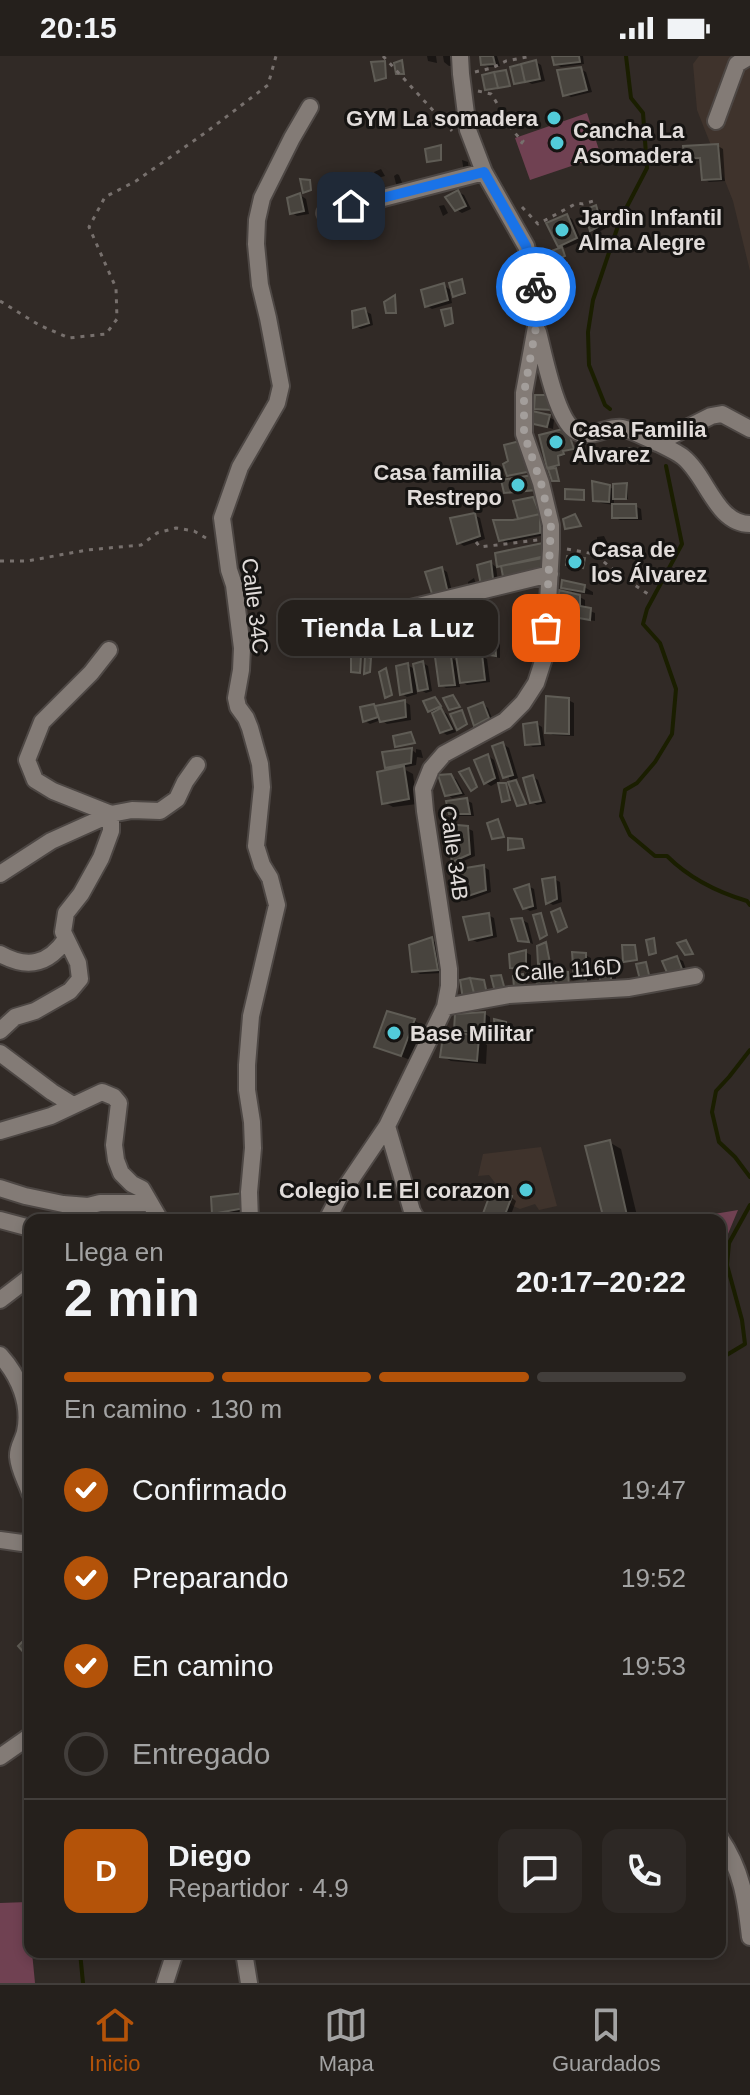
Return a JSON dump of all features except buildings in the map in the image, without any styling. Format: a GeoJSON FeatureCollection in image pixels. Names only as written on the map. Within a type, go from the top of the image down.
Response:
{"type":"FeatureCollection","features":[{"type":"Feature","properties":{"kind":"street","name":"Calle 34B"},"geometry":{"type":"LineString","coordinates":[[330,1214],[387,1126],[445,1007],[449,969],[423,789],[431,769],[444,754],[505,721],[523,703],[536,683],[545,655],[551,525],[524,434],[524,393],[536,327],[536,286],[526,246],[484,172],[468,130],[460,56]]}},
{"type":"Feature","properties":{"kind":"street"},"geometry":{"type":"LineString","coordinates":[[716,121],[737,64],[750,56]]}},
{"type":"Feature","properties":{"kind":"street","name":"Calle 34C"},"geometry":{"type":"LineString","coordinates":[[250,1214],[253,1148],[247,1090],[251,1016],[277,905],[270,878],[256,846],[262,787],[260,764],[250,728],[236,698],[242,648],[222,518],[240,467],[277,403],[281,386],[260,285],[257,220],[262,198],[310,107]]}},
{"type":"Feature","properties":{"kind":"street"},"geometry":{"type":"LineString","coordinates":[[325,213],[484,172]]}},
{"type":"Feature","properties":{"kind":"street"},"geometry":{"type":"LineString","coordinates":[[536,327],[562,415],[574,430],[583,434],[620,428],[683,456],[704,480],[726,515],[734,521],[750,524]]}},
{"type":"Feature","properties":{"kind":"street"},"geometry":{"type":"LineString","coordinates":[[657,443],[711,416],[722,414],[750,429]]}},
{"type":"Feature","properties":{"kind":"street"},"geometry":{"type":"LineString","coordinates":[[357,621],[550,574]]}},
{"type":"Feature","properties":{"kind":"street"},"geometry":{"type":"LineString","coordinates":[[109,650],[91,673],[42,722],[27,760],[35,780],[53,791],[111,814]]}},
{"type":"Feature","properties":{"kind":"street"},"geometry":{"type":"LineString","coordinates":[[0,874],[51,841],[111,814],[132,810],[160,811],[177,799],[197,765]]}},
{"type":"Feature","properties":{"kind":"street"},"geometry":{"type":"LineString","coordinates":[[0,1031],[15,1017],[35,1011],[70,991],[80,979],[78,963],[63,932],[66,913],[81,894],[101,858],[111,831],[111,814]]}},
{"type":"Feature","properties":{"kind":"street"},"geometry":{"type":"LineString","coordinates":[[0,954],[23,964],[41,961],[66,939]]}},
{"type":"Feature","properties":{"kind":"street","name":"Calle 116D"},"geometry":{"type":"LineString","coordinates":[[445,1007],[509,995],[629,988],[695,976]]}},
{"type":"Feature","properties":{"kind":"street"},"geometry":{"type":"LineString","coordinates":[[0,1053],[73,1105]]}},
{"type":"Feature","properties":{"kind":"street"},"geometry":{"type":"LineString","coordinates":[[0,1131],[51,1116],[102,1092],[114,1097],[119,1103],[114,1145],[121,1173],[142,1189],[156,1214]]}},
{"type":"Feature","properties":{"kind":"street"},"geometry":{"type":"LineString","coordinates":[[387,1126],[414,1214]]}},
{"type":"Feature","properties":{"kind":"street"},"geometry":{"type":"LineString","coordinates":[[0,1188],[63,1204],[148,1203]]}},
{"type":"Feature","properties":{"kind":"street"},"geometry":{"type":"LineString","coordinates":[[0,1220],[24,1226]]}},
{"type":"Feature","properties":{"kind":"street"},"geometry":{"type":"LineString","coordinates":[[0,1300],[24,1282]]}},
{"type":"Feature","properties":{"kind":"street"},"geometry":{"type":"LineString","coordinates":[[0,1355],[24,1394]]}},
{"type":"Feature","properties":{"kind":"street"},"geometry":{"type":"LineString","coordinates":[[24,1439],[17,1452],[24,1479]]}},
{"type":"Feature","properties":{"kind":"street"},"geometry":{"type":"LineString","coordinates":[[0,1540],[24,1542]]}},
{"type":"Feature","properties":{"kind":"street"},"geometry":{"type":"LineString","coordinates":[[0,1757],[24,1740]]}},
{"type":"Feature","properties":{"kind":"street"},"geometry":{"type":"LineString","coordinates":[[726,1847],[743,1883],[750,1937]]}},
{"type":"Feature","properties":{"kind":"street"},"geometry":{"type":"LineString","coordinates":[[165,1983],[173,1958]]}},
{"type":"Feature","properties":{"kind":"street"},"geometry":{"type":"LineString","coordinates":[[245,1958],[249,1983]]}},
{"type":"Feature","properties":{"kind":"path"},"geometry":{"type":"LineString","coordinates":[[0,301],[39,325],[69,338],[106,334],[117,319],[116,288],[89,227],[105,197],[148,173],[268,85],[276,56]]}},
{"type":"Feature","properties":{"kind":"path"},"geometry":{"type":"LineString","coordinates":[[461,74],[532,56]]}},
{"type":"Feature","properties":{"kind":"path"},"geometry":{"type":"LineString","coordinates":[[461,74],[478,91],[491,94],[515,135],[523,141],[518,148]]}},
{"type":"Feature","properties":{"kind":"path"},"geometry":{"type":"LineString","coordinates":[[538,224],[577,203],[597,200]]}},
{"type":"Feature","properties":{"kind":"path"},"geometry":{"type":"LineString","coordinates":[[0,561],[27,561],[87,550],[141,545],[157,533],[176,528],[194,531],[226,547]]}},
{"type":"Feature","properties":{"kind":"path"},"geometry":{"type":"LineString","coordinates":[[476,542],[480,547],[551,544],[594,554],[651,596]]}},
{"type":"Feature","properties":{"kind":"shaded area"},"geometry":{"type":"Polygon","coordinates":[[[699,56],[750,56],[750,271],[733,201],[697,110],[693,64],[699,56]]]}},
{"type":"Feature","properties":{"kind":"shaded area","name":"Cancha La Asomadera"},"geometry":{"type":"Polygon","coordinates":[[[587,113],[601,156],[530,180],[515,138],[587,113]]]}},
{"type":"Feature","properties":{"kind":"shaded area","name":"Colegio I.E El corazon"},"geometry":{"type":"Polygon","coordinates":[[[541,1147],[557,1206],[539,1210],[535,1204],[520,1209],[513,1206],[489,1175],[478,1176],[483,1154],[541,1147]]]}},
{"type":"Feature","properties":{"kind":"shaded area"},"geometry":{"type":"Polygon","coordinates":[[[738,1210],[726,1239],[726,1214],[714,1214],[738,1210]]]}},
{"type":"Feature","properties":{"kind":"shaded area"},"geometry":{"type":"Polygon","coordinates":[[[24,1902],[24,1958],[33,1958],[35,1983],[0,1983],[0,1903],[24,1902]]]}},
{"type":"Feature","properties":{"kind":"waterway"},"geometry":{"type":"LineString","coordinates":[[610,409],[605,405],[589,365],[588,332],[593,300],[620,220],[647,168],[643,113],[631,98],[626,56]]}},
{"type":"Feature","properties":{"kind":"waterway"},"geometry":{"type":"LineString","coordinates":[[666,466],[682,544],[647,609],[643,624],[660,643],[676,689],[672,734],[655,762],[637,783],[625,790],[621,816],[630,835],[655,856],[667,856],[694,878],[750,905]]}},
{"type":"Feature","properties":{"kind":"waterway"},"geometry":{"type":"LineString","coordinates":[[750,1050],[716,1091],[712,1112],[719,1142],[750,1177]]}},
{"type":"Feature","properties":{"kind":"waterway"},"geometry":{"type":"LineString","coordinates":[[726,1355],[745,1344],[742,1320],[727,1265],[729,1243],[750,1205]]}},
{"type":"Feature","properties":{"kind":"waterway"},"geometry":{"type":"LineString","coordinates":[[81,1958],[83,1983]]}},
{"type":"Feature","properties":{"kind":"way so far"},"geometry":{"type":"LineString","coordinates":[[536,287],[536,327],[524,393],[524,434],[551,525],[546,628]]}},
{"type":"Feature","properties":{"kind":"place","name":"GYM La somadera"},"geometry":{"type":"Point","coordinates":[554,118]}},
{"type":"Feature","properties":{"kind":"place","name":"Cancha La Asomadera"},"geometry":{"type":"Point","coordinates":[557,143]}},
{"type":"Feature","properties":{"kind":"place","name":"Jardìn Infantil Alma Alegre"},"geometry":{"type":"Point","coordinates":[562,230]}},
{"type":"Feature","properties":{"kind":"place","name":"Casa Familia Álvarez"},"geometry":{"type":"Point","coordinates":[556,442]}},
{"type":"Feature","properties":{"kind":"place","name":"Casa familia Restrepo"},"geometry":{"type":"Point","coordinates":[518,485]}},
{"type":"Feature","properties":{"kind":"place","name":"Casa de los Álvarez"},"geometry":{"type":"Point","coordinates":[575,562]}},
{"type":"Feature","properties":{"kind":"place","name":"Tienda La Luz"},"geometry":{"type":"Point","coordinates":[546,628]}},
{"type":"Feature","properties":{"kind":"place","name":"Base Militar"},"geometry":{"type":"Point","coordinates":[394,1033]}},
{"type":"Feature","properties":{"kind":"place","name":"Colegio I.E El corazon"},"geometry":{"type":"Point","coordinates":[526,1190]}},
{"type":"Feature","properties":{"kind":"route"},"geometry":{"type":"LineString","coordinates":[[351,206],[484,172],[526,246],[536,287]]}}]}
